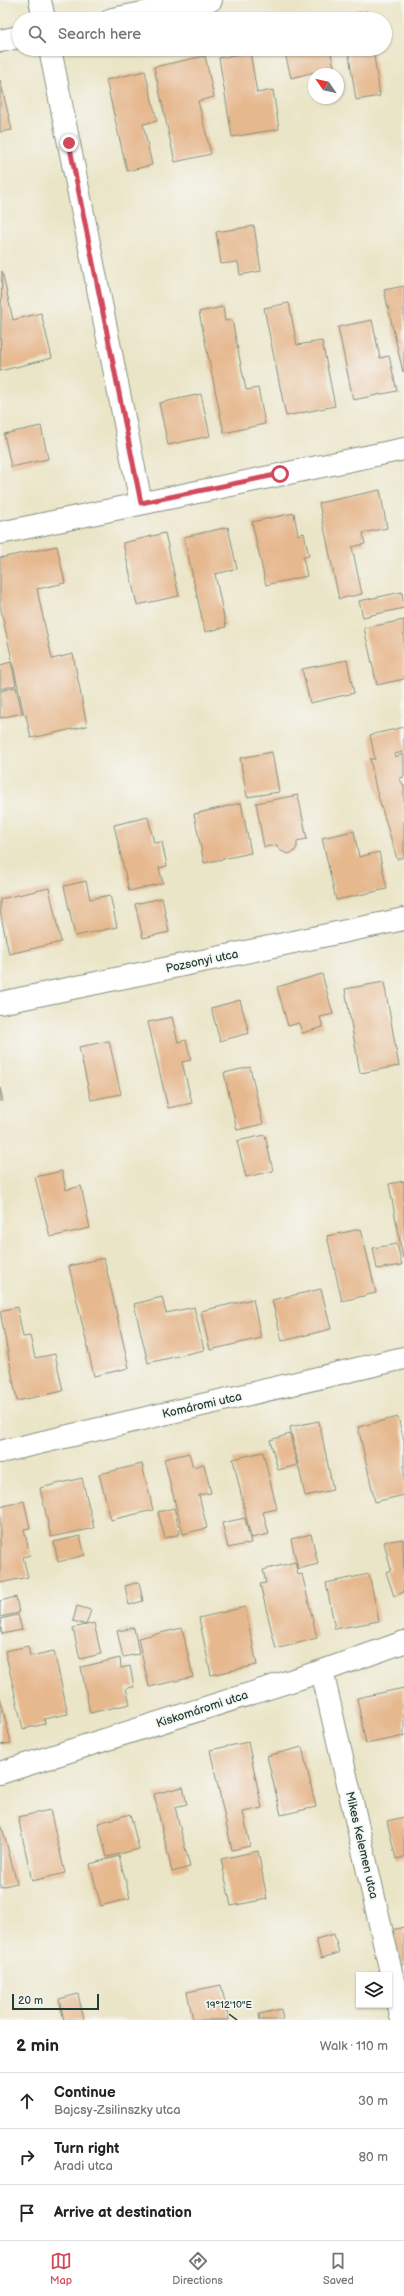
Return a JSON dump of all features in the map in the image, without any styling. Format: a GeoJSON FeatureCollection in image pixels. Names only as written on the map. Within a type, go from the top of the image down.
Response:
{"type":"FeatureCollection","features":[{"type":"Feature","properties":{"kind":"street"},"geometry":{"type":"LineString","coordinates":[[40,0],[43,12]]}},
{"type":"Feature","properties":{"kind":"street"},"geometry":{"type":"LineString","coordinates":[[148,12],[211,0]]}},
{"type":"Feature","properties":{"kind":"street"},"geometry":{"type":"LineString","coordinates":[[0,40],[12,38]]}},
{"type":"Feature","properties":{"kind":"street"},"geometry":{"type":"LineString","coordinates":[[51,56],[141,503]]}},
{"type":"Feature","properties":{"kind":"street"},"geometry":{"type":"LineString","coordinates":[[0,533],[404,449]]}},
{"type":"Feature","properties":{"kind":"street","name":"Pozsonyi utca"},"geometry":{"type":"LineString","coordinates":[[0,1003],[404,919]]}},
{"type":"Feature","properties":{"kind":"street","name":"Komáromi utca"},"geometry":{"type":"LineString","coordinates":[[0,1452],[404,1358]]}},
{"type":"Feature","properties":{"kind":"street","name":"Kiskomáromi utca"},"geometry":{"type":"LineString","coordinates":[[0,1773],[322,1671],[404,1642]]}},
{"type":"Feature","properties":{"kind":"street","name":"Mikes Kelemen utca"},"geometry":{"type":"LineString","coordinates":[[322,1671],[402,2020]]}},
{"type":"Feature","properties":{"kind":"building"},"geometry":{"type":"Polygon","coordinates":[[[205,56],[214,97],[198,101],[211,154],[175,162],[154,67],[205,56]]]}},
{"type":"Feature","properties":{"kind":"building"},"geometry":{"type":"Polygon","coordinates":[[[229,56],[251,56],[257,93],[273,90],[279,129],[232,137],[219,58],[229,56]]]}},
{"type":"Feature","properties":{"kind":"building"},"geometry":{"type":"Polygon","coordinates":[[[286,56],[332,56],[334,67],[308,68],[308,74],[291,78],[286,56]]]}},
{"type":"Feature","properties":{"kind":"building"},"geometry":{"type":"Polygon","coordinates":[[[349,56],[374,56],[380,96],[356,100],[349,56]]]}},
{"type":"Feature","properties":{"kind":"building"},"geometry":{"type":"Polygon","coordinates":[[[145,71],[157,121],[143,124],[152,165],[127,171],[106,80],[145,71]]]}},
{"type":"Feature","properties":{"kind":"building"},"geometry":{"type":"Polygon","coordinates":[[[0,80],[12,130],[0,132],[0,80]]]}},
{"type":"Feature","properties":{"kind":"building"},"geometry":{"type":"Polygon","coordinates":[[[254,226],[261,271],[240,275],[238,262],[221,264],[216,232],[254,226]]]}},
{"type":"Feature","properties":{"kind":"building"},"geometry":{"type":"Polygon","coordinates":[[[2,271],[13,320],[41,313],[52,358],[0,371],[2,271]]]}},
{"type":"Feature","properties":{"kind":"building"},"geometry":{"type":"Polygon","coordinates":[[[404,286],[404,371],[403,372],[384,290],[404,286]]]}},
{"type":"Feature","properties":{"kind":"building"},"geometry":{"type":"Polygon","coordinates":[[[289,303],[297,345],[322,341],[335,406],[286,416],[264,308],[289,303]]]}},
{"type":"Feature","properties":{"kind":"building"},"geometry":{"type":"Polygon","coordinates":[[[223,307],[225,321],[232,320],[246,390],[258,388],[265,424],[224,433],[199,312],[223,307]]]}},
{"type":"Feature","properties":{"kind":"building"},"geometry":{"type":"Polygon","coordinates":[[[372,320],[380,358],[389,356],[397,391],[353,400],[338,327],[372,320]]]}},
{"type":"Feature","properties":{"kind":"building"},"geometry":{"type":"Polygon","coordinates":[[[201,394],[210,436],[168,445],[159,403],[201,394]]]}},
{"type":"Feature","properties":{"kind":"building"},"geometry":{"type":"Polygon","coordinates":[[[41,426],[48,459],[11,467],[4,434],[41,426]]]}},
{"type":"Feature","properties":{"kind":"building"},"geometry":{"type":"Polygon","coordinates":[[[380,490],[387,528],[363,533],[365,544],[352,547],[362,594],[339,599],[319,503],[380,490]]]}},
{"type":"Feature","properties":{"kind":"building"},"geometry":{"type":"Polygon","coordinates":[[[294,513],[298,535],[304,533],[309,556],[303,557],[307,576],[266,585],[252,522],[294,513]]]}},
{"type":"Feature","properties":{"kind":"building"},"geometry":{"type":"Polygon","coordinates":[[[228,527],[237,569],[215,574],[226,627],[205,632],[184,537],[228,527]]]}},
{"type":"Feature","properties":{"kind":"building"},"geometry":{"type":"Polygon","coordinates":[[[165,533],[179,596],[137,605],[123,543],[165,533]]]}},
{"type":"Feature","properties":{"kind":"building"},"geometry":{"type":"Polygon","coordinates":[[[57,546],[65,583],[37,589],[52,659],[73,654],[87,726],[31,738],[26,715],[24,715],[0,605],[0,558],[57,546]]]}},
{"type":"Feature","properties":{"kind":"building"},"geometry":{"type":"Polygon","coordinates":[[[402,592],[404,608],[363,617],[359,601],[402,592]]]}},
{"type":"Feature","properties":{"kind":"building"},"geometry":{"type":"Polygon","coordinates":[[[404,620],[404,679],[377,685],[364,628],[404,620]]]}},
{"type":"Feature","properties":{"kind":"building"},"geometry":{"type":"Polygon","coordinates":[[[347,660],[354,693],[310,703],[302,669],[347,660]]]}},
{"type":"Feature","properties":{"kind":"building"},"geometry":{"type":"Polygon","coordinates":[[[11,662],[16,685],[0,689],[0,665],[11,662]]]}},
{"type":"Feature","properties":{"kind":"building"},"geometry":{"type":"Polygon","coordinates":[[[16,687],[22,713],[0,718],[0,691],[16,687]]]}},
{"type":"Feature","properties":{"kind":"building"},"geometry":{"type":"Polygon","coordinates":[[[404,727],[404,752],[394,754],[395,757],[404,754],[404,777],[399,778],[404,786],[404,857],[397,859],[376,789],[370,759],[375,759],[370,735],[404,727]]]}},
{"type":"Feature","properties":{"kind":"building"},"geometry":{"type":"Polygon","coordinates":[[[272,752],[279,792],[247,797],[240,758],[272,752]]]}},
{"type":"Feature","properties":{"kind":"building"},"geometry":{"type":"Polygon","coordinates":[[[298,795],[307,839],[297,841],[297,847],[294,852],[288,854],[279,850],[277,845],[264,847],[256,803],[298,795]]]}},
{"type":"Feature","properties":{"kind":"building"},"geometry":{"type":"Polygon","coordinates":[[[241,803],[251,853],[204,863],[194,814],[241,803]]]}},
{"type":"Feature","properties":{"kind":"building"},"geometry":{"type":"Polygon","coordinates":[[[148,817],[154,843],[162,842],[167,866],[159,868],[163,883],[129,891],[114,825],[148,817]]]}},
{"type":"Feature","properties":{"kind":"building"},"geometry":{"type":"Polygon","coordinates":[[[354,831],[359,857],[379,852],[387,889],[336,900],[322,838],[354,831]]]}},
{"type":"Feature","properties":{"kind":"building"},"geometry":{"type":"Polygon","coordinates":[[[86,881],[90,899],[110,895],[117,927],[75,936],[64,886],[86,881]]]}},
{"type":"Feature","properties":{"kind":"building"},"geometry":{"type":"Polygon","coordinates":[[[49,888],[61,942],[9,954],[0,911],[0,899],[49,888]]]}},
{"type":"Feature","properties":{"kind":"building"},"geometry":{"type":"Polygon","coordinates":[[[162,898],[169,932],[143,938],[135,904],[162,898]]]}},
{"type":"Feature","properties":{"kind":"building"},"geometry":{"type":"Polygon","coordinates":[[[322,974],[333,1014],[320,1017],[323,1027],[302,1033],[299,1023],[288,1026],[277,987],[322,974]]]}},
{"type":"Feature","properties":{"kind":"building"},"geometry":{"type":"Polygon","coordinates":[[[384,982],[399,1066],[360,1073],[345,989],[384,982]]]}},
{"type":"Feature","properties":{"kind":"building"},"geometry":{"type":"Polygon","coordinates":[[[240,1000],[249,1033],[220,1041],[211,1008],[240,1000]]]}},
{"type":"Feature","properties":{"kind":"building"},"geometry":{"type":"Polygon","coordinates":[[[172,1017],[178,1042],[186,1040],[191,1060],[182,1062],[192,1103],[168,1108],[148,1022],[172,1017]]]}},
{"type":"Feature","properties":{"kind":"building"},"geometry":{"type":"Polygon","coordinates":[[[109,1041],[121,1094],[91,1100],[79,1047],[109,1041]]]}},
{"type":"Feature","properties":{"kind":"building"},"geometry":{"type":"Polygon","coordinates":[[[250,1067],[263,1124],[237,1130],[224,1073],[250,1067]]]}},
{"type":"Feature","properties":{"kind":"building"},"geometry":{"type":"Polygon","coordinates":[[[0,1088],[3,1101],[0,1101],[0,1088]]]}},
{"type":"Feature","properties":{"kind":"building"},"geometry":{"type":"Polygon","coordinates":[[[265,1135],[273,1171],[246,1177],[237,1141],[265,1135]]]}},
{"type":"Feature","properties":{"kind":"building"},"geometry":{"type":"Polygon","coordinates":[[[62,1171],[66,1190],[81,1186],[90,1228],[50,1237],[35,1177],[62,1171]]]}},
{"type":"Feature","properties":{"kind":"building"},"geometry":{"type":"Polygon","coordinates":[[[404,1181],[404,1258],[403,1258],[389,1184],[404,1181]]]}},
{"type":"Feature","properties":{"kind":"building"},"geometry":{"type":"Polygon","coordinates":[[[361,1229],[376,1293],[342,1301],[327,1236],[361,1229]]]}},
{"type":"Feature","properties":{"kind":"building"},"geometry":{"type":"Polygon","coordinates":[[[397,1244],[402,1265],[377,1269],[373,1248],[397,1244]]]}},
{"type":"Feature","properties":{"kind":"building"},"geometry":{"type":"Polygon","coordinates":[[[104,1258],[129,1368],[94,1376],[69,1266],[104,1258]]]}},
{"type":"Feature","properties":{"kind":"building"},"geometry":{"type":"Polygon","coordinates":[[[321,1289],[331,1329],[282,1341],[272,1300],[321,1289]]]}},
{"type":"Feature","properties":{"kind":"building"},"geometry":{"type":"Polygon","coordinates":[[[162,1297],[166,1313],[194,1307],[204,1350],[148,1363],[134,1304],[162,1297]]]}},
{"type":"Feature","properties":{"kind":"building"},"geometry":{"type":"Polygon","coordinates":[[[253,1299],[261,1338],[210,1350],[201,1311],[253,1299]]]}},
{"type":"Feature","properties":{"kind":"building"},"geometry":{"type":"Polygon","coordinates":[[[17,1307],[23,1337],[30,1336],[35,1358],[55,1354],[63,1391],[17,1401],[0,1311],[17,1307]]]}},
{"type":"Feature","properties":{"kind":"building"},"geometry":{"type":"Polygon","coordinates":[[[398,1417],[404,1441],[404,1495],[375,1502],[358,1427],[398,1417]]]}},
{"type":"Feature","properties":{"kind":"building"},"geometry":{"type":"Polygon","coordinates":[[[319,1421],[333,1490],[305,1496],[290,1427],[319,1421]]]}},
{"type":"Feature","properties":{"kind":"building"},"geometry":{"type":"Polygon","coordinates":[[[290,1434],[297,1465],[278,1470],[270,1440],[290,1434]]]}},
{"type":"Feature","properties":{"kind":"building"},"geometry":{"type":"Polygon","coordinates":[[[263,1452],[277,1509],[263,1512],[269,1534],[251,1538],[233,1459],[263,1452]]]}},
{"type":"Feature","properties":{"kind":"building"},"geometry":{"type":"Polygon","coordinates":[[[189,1453],[193,1467],[204,1464],[211,1493],[199,1495],[207,1528],[183,1534],[164,1459],[189,1453]]]}},
{"type":"Feature","properties":{"kind":"building"},"geometry":{"type":"Polygon","coordinates":[[[142,1464],[153,1510],[111,1520],[99,1474],[142,1464]]]}},
{"type":"Feature","properties":{"kind":"building"},"geometry":{"type":"Polygon","coordinates":[[[82,1478],[94,1528],[51,1537],[40,1488],[82,1478]]]}},
{"type":"Feature","properties":{"kind":"building"},"geometry":{"type":"Polygon","coordinates":[[[24,1501],[30,1528],[24,1529],[30,1555],[23,1557],[28,1577],[0,1583],[0,1507],[24,1501]]]}},
{"type":"Feature","properties":{"kind":"building"},"geometry":{"type":"Polygon","coordinates":[[[174,1508],[180,1534],[165,1538],[158,1512],[174,1508]]]}},
{"type":"Feature","properties":{"kind":"building"},"geometry":{"type":"Polygon","coordinates":[[[245,1518],[251,1543],[228,1548],[222,1523],[245,1518]]]}},
{"type":"Feature","properties":{"kind":"building"},"geometry":{"type":"Polygon","coordinates":[[[311,1534],[318,1564],[298,1569],[291,1539],[311,1534]]]}},
{"type":"Feature","properties":{"kind":"building"},"geometry":{"type":"Polygon","coordinates":[[[80,1536],[85,1555],[58,1562],[54,1542],[80,1536]]]}},
{"type":"Feature","properties":{"kind":"building"},"geometry":{"type":"Polygon","coordinates":[[[403,1539],[404,1592],[394,1596],[386,1572],[391,1570],[384,1542],[403,1539]]]}},
{"type":"Feature","properties":{"kind":"building"},"geometry":{"type":"Polygon","coordinates":[[[295,1562],[298,1575],[302,1574],[317,1638],[276,1649],[260,1584],[266,1583],[263,1570],[295,1562]]]}},
{"type":"Feature","properties":{"kind":"building"},"geometry":{"type":"Polygon","coordinates":[[[369,1574],[379,1621],[335,1629],[326,1583],[369,1574]]]}},
{"type":"Feature","properties":{"kind":"building"},"geometry":{"type":"Polygon","coordinates":[[[139,1582],[143,1601],[129,1605],[125,1586],[139,1582]]]}},
{"type":"Feature","properties":{"kind":"building"},"geometry":{"type":"Polygon","coordinates":[[[16,1597],[19,1613],[0,1617],[0,1601],[16,1597]]]}},
{"type":"Feature","properties":{"kind":"building"},"geometry":{"type":"Polygon","coordinates":[[[77,1606],[91,1610],[86,1625],[73,1621],[77,1606]]]}},
{"type":"Feature","properties":{"kind":"building"},"geometry":{"type":"Polygon","coordinates":[[[245,1607],[257,1665],[211,1675],[199,1618],[245,1607]]]}},
{"type":"Feature","properties":{"kind":"building"},"geometry":{"type":"Polygon","coordinates":[[[18,1615],[22,1630],[2,1634],[0,1619],[18,1615]]]}},
{"type":"Feature","properties":{"kind":"building"},"geometry":{"type":"Polygon","coordinates":[[[94,1623],[101,1654],[80,1659],[73,1628],[94,1623]]]}},
{"type":"Feature","properties":{"kind":"building"},"geometry":{"type":"Polygon","coordinates":[[[134,1628],[139,1654],[123,1657],[117,1631],[134,1628]]]}},
{"type":"Feature","properties":{"kind":"building"},"geometry":{"type":"Polygon","coordinates":[[[182,1628],[193,1677],[149,1687],[138,1638],[182,1628]]]}},
{"type":"Feature","properties":{"kind":"building"},"geometry":{"type":"Polygon","coordinates":[[[28,1646],[30,1656],[54,1651],[68,1714],[44,1719],[45,1724],[23,1729],[5,1651],[28,1646]]]}},
{"type":"Feature","properties":{"kind":"building"},"geometry":{"type":"Polygon","coordinates":[[[120,1658],[121,1668],[130,1666],[134,1687],[126,1688],[130,1704],[90,1713],[81,1667],[120,1658]]]}},
{"type":"Feature","properties":{"kind":"building"},"geometry":{"type":"Polygon","coordinates":[[[404,1688],[404,1736],[366,1744],[357,1698],[404,1688]]]}},
{"type":"Feature","properties":{"kind":"building"},"geometry":{"type":"Polygon","coordinates":[[[0,1697],[11,1743],[0,1745],[0,1697]]]}},
{"type":"Feature","properties":{"kind":"building"},"geometry":{"type":"Polygon","coordinates":[[[248,1742],[262,1808],[243,1812],[250,1846],[232,1850],[210,1750],[248,1742]]]}},
{"type":"Feature","properties":{"kind":"building"},"geometry":{"type":"Polygon","coordinates":[[[302,1747],[316,1807],[281,1815],[267,1756],[302,1747]]]}},
{"type":"Feature","properties":{"kind":"building"},"geometry":{"type":"Polygon","coordinates":[[[183,1787],[187,1804],[175,1807],[190,1867],[172,1872],[154,1794],[183,1787]]]}},
{"type":"Feature","properties":{"kind":"building"},"geometry":{"type":"Polygon","coordinates":[[[50,1810],[65,1873],[32,1881],[18,1817],[50,1810]]]}},
{"type":"Feature","properties":{"kind":"building"},"geometry":{"type":"Polygon","coordinates":[[[130,1814],[139,1849],[107,1857],[98,1823],[130,1814]]]}},
{"type":"Feature","properties":{"kind":"building"},"geometry":{"type":"Polygon","coordinates":[[[404,1817],[404,1857],[396,1859],[387,1821],[404,1817]]]}},
{"type":"Feature","properties":{"kind":"building"},"geometry":{"type":"Polygon","coordinates":[[[2,1827],[17,1883],[0,1887],[0,1828],[2,1827]]]}},
{"type":"Feature","properties":{"kind":"building"},"geometry":{"type":"Polygon","coordinates":[[[258,1851],[267,1899],[231,1906],[221,1859],[258,1851]]]}},
{"type":"Feature","properties":{"kind":"building"},"geometry":{"type":"Polygon","coordinates":[[[119,1856],[130,1898],[101,1906],[90,1864],[119,1856]]]}},
{"type":"Feature","properties":{"kind":"building"},"geometry":{"type":"Polygon","coordinates":[[[404,1927],[404,1964],[399,1965],[392,1930],[404,1927]]]}},
{"type":"Feature","properties":{"kind":"building"},"geometry":{"type":"Polygon","coordinates":[[[334,1934],[339,1953],[321,1958],[316,1939],[334,1934]]]}},
{"type":"Feature","properties":{"kind":"building"},"geometry":{"type":"Polygon","coordinates":[[[221,1985],[229,2020],[193,2020],[187,1992],[221,1985]]]}},
{"type":"Feature","properties":{"kind":"building"},"geometry":{"type":"Polygon","coordinates":[[[78,1994],[84,2020],[64,2020],[59,1999],[78,1994]]]}},
{"type":"Feature","properties":{"kind":"building"},"geometry":{"type":"Polygon","coordinates":[[[281,2009],[283,2020],[260,2020],[259,2014],[281,2009]]]}},
{"type":"Feature","properties":{"kind":"route"},"geometry":{"type":"LineString","coordinates":[[69,143],[141,503],[280,474]]}}]}
